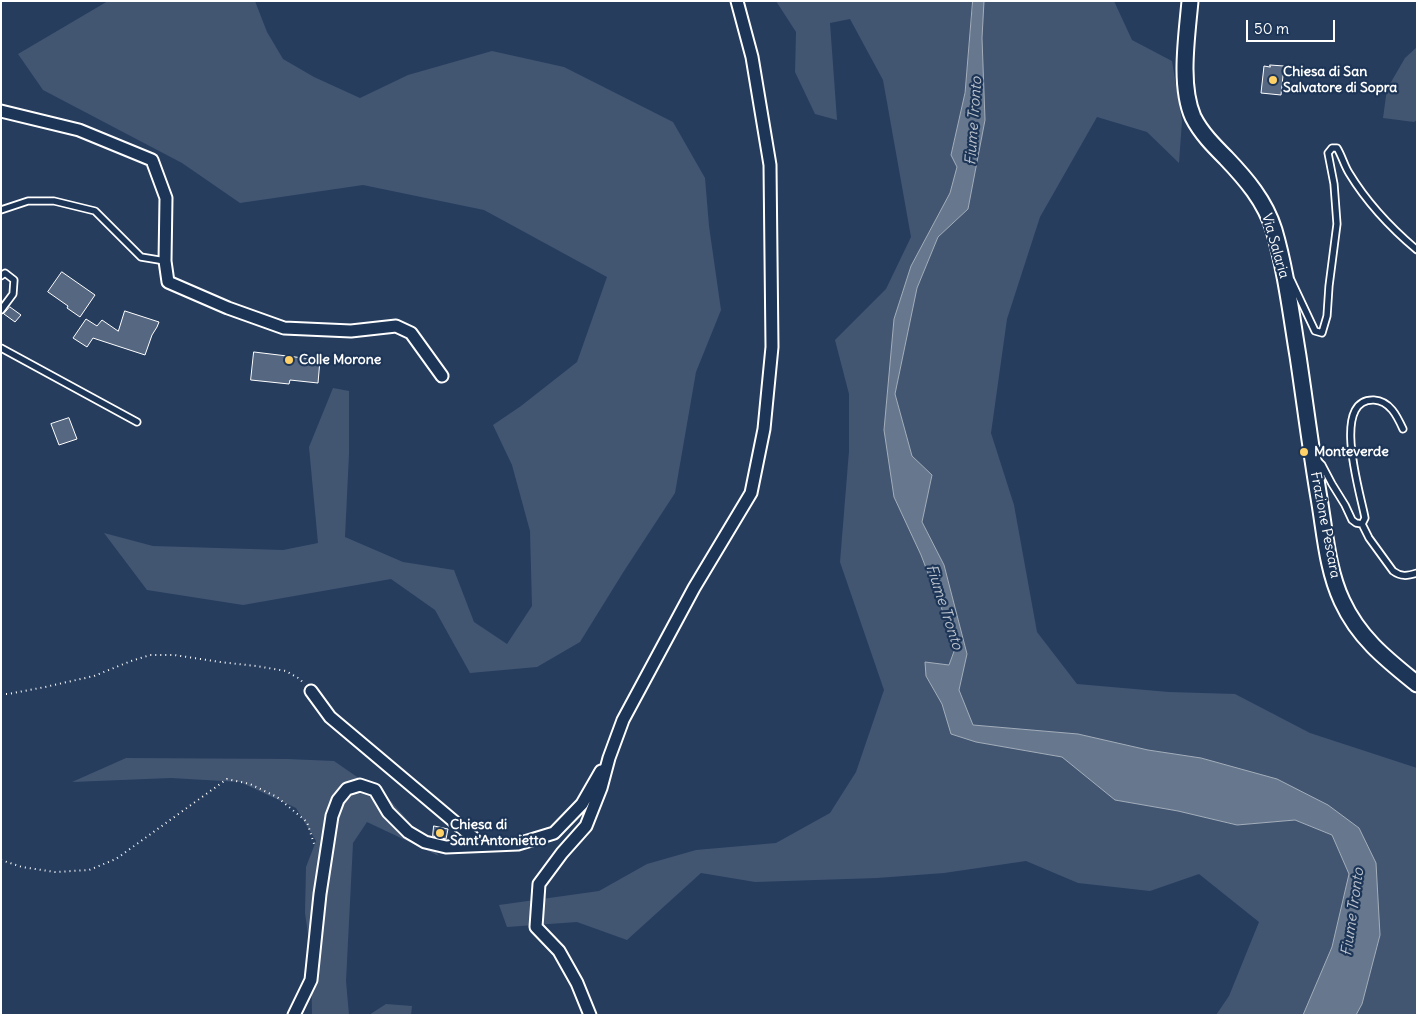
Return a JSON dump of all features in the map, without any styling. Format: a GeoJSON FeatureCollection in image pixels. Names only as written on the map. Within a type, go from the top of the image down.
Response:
{"type":"FeatureCollection","features":[{"type":"Feature","properties":{"kind":"main road","name":"Via Salaria"},"geometry":{"type":"LineString","coordinates":[[1190,1],[1185,62],[1187,93],[1193,117],[1207,139],[1250,184],[1264,207],[1273,228],[1285,277],[1312,455]]}},
{"type":"Feature","properties":{"kind":"main road","name":"Frazione Pescara"},"geometry":{"type":"LineString","coordinates":[[1312,455],[1332,573],[1342,601],[1365,638],[1417,684]]}},
{"type":"Feature","properties":{"kind":"street"},"geometry":{"type":"LineString","coordinates":[[590,1015],[577,983],[559,951],[536,927],[539,884],[586,826],[601,788],[609,758],[623,720],[694,588],[751,494],[764,428],[772,347],[770,164],[752,57],[737,1]]}},
{"type":"Feature","properties":{"kind":"street"},"geometry":{"type":"LineString","coordinates":[[1,111],[79,130],[152,160],[166,198],[165,261],[168,282],[228,308],[284,328],[351,332],[396,326],[411,332],[442,376]]}},
{"type":"Feature","properties":{"kind":"street"},"geometry":{"type":"LineString","coordinates":[[311,690],[330,717],[482,845]]}},
{"type":"Feature","properties":{"kind":"street"},"geometry":{"type":"LineString","coordinates":[[294,1015],[311,980],[320,894],[332,816],[338,800],[347,789],[360,785],[375,790],[388,812],[408,832],[425,842],[446,847],[518,844],[554,833],[582,804],[609,758]]}},
{"type":"Feature","properties":{"kind":"lane"},"geometry":{"type":"LineString","coordinates":[[1285,277],[1292,282],[1315,331],[1322,333],[1327,316],[1337,224],[1334,184],[1328,153],[1332,148],[1338,148],[1348,172],[1364,195],[1403,239],[1417,250]]}},
{"type":"Feature","properties":{"kind":"lane"},"geometry":{"type":"LineString","coordinates":[[1,210],[28,201],[54,201],[95,211],[141,257],[165,261]]}},
{"type":"Feature","properties":{"kind":"lane"},"geometry":{"type":"LineString","coordinates":[[1,276],[4,272],[14,280],[13,294],[1,310]]}},
{"type":"Feature","properties":{"kind":"lane"},"geometry":{"type":"LineString","coordinates":[[1,348],[137,422]]}},
{"type":"Feature","properties":{"kind":"lane"},"geometry":{"type":"LineString","coordinates":[[1362,524],[1365,518],[1352,457],[1350,429],[1354,413],[1360,403],[1368,400],[1378,401],[1387,405],[1395,414],[1403,429]]}},
{"type":"Feature","properties":{"kind":"lane"},"geometry":{"type":"LineString","coordinates":[[1312,455],[1322,465],[1345,504],[1352,520],[1356,524],[1362,524]]}},
{"type":"Feature","properties":{"kind":"lane"},"geometry":{"type":"LineString","coordinates":[[1362,524],[1369,538],[1393,571],[1403,576],[1417,573]]}},
{"type":"Feature","properties":{"kind":"path"},"geometry":{"type":"LineString","coordinates":[[1,694],[94,676],[150,655],[174,655],[286,671],[300,679],[311,690]]}},
{"type":"Feature","properties":{"kind":"path"},"geometry":{"type":"LineString","coordinates":[[1,860],[55,872],[89,870],[116,859],[227,779],[250,784],[277,797],[307,822],[316,853]]}},
{"type":"Feature","properties":{"kind":"shaded area"},"geometry":{"type":"Polygon","coordinates":[[[108,1],[255,1],[267,32],[283,59],[314,77],[360,98],[408,75],[492,51],[564,67],[673,122],[705,178],[709,226],[721,310],[696,372],[675,493],[580,642],[537,667],[470,673],[435,610],[391,579],[243,605],[147,590],[104,533],[153,546],[283,550],[318,543],[309,447],[333,388],[349,391],[349,454],[345,537],[403,562],[454,570],[474,622],[507,644],[532,606],[530,531],[512,465],[493,425],[521,406],[577,362],[607,277],[484,210],[363,185],[240,203],[182,163],[43,90],[18,54],[108,1]]]}},
{"type":"Feature","properties":{"kind":"shaded area"},"geometry":{"type":"Polygon","coordinates":[[[776,1],[973,1],[965,93],[951,154],[957,167],[950,193],[911,266],[894,319],[884,430],[894,497],[921,555],[956,646],[949,665],[926,676],[942,704],[951,734],[976,742],[1062,757],[1115,800],[1178,811],[1236,825],[1295,820],[1332,835],[1349,874],[1332,947],[1303,1015],[1216,1015],[1229,996],[1259,922],[1199,874],[1150,891],[1078,883],[1026,861],[944,873],[877,878],[755,882],[701,873],[627,940],[577,922],[507,927],[499,905],[599,891],[647,864],[696,850],[776,843],[830,813],[856,772],[884,690],[840,562],[849,451],[849,394],[835,340],[886,289],[911,237],[883,80],[850,19],[830,23],[837,120],[815,114],[795,72],[796,32],[776,1]]]}},
{"type":"Feature","properties":{"kind":"shaded area"},"geometry":{"type":"Polygon","coordinates":[[[984,1],[1114,1],[1132,40],[1172,61],[1182,121],[1179,163],[1147,132],[1097,117],[1040,217],[1007,319],[991,433],[1014,505],[1037,632],[1077,684],[1169,692],[1235,694],[1310,733],[1417,768],[1417,1015],[1356,1015],[1362,1004],[1380,935],[1359,828],[1228,766],[1201,758],[1148,750],[1078,734],[972,725],[959,690],[967,654],[944,565],[922,522],[932,475],[912,456],[895,394],[917,288],[938,237],[968,209],[985,120],[982,38],[984,1]]]}},
{"type":"Feature","properties":{"kind":"shaded area"},"geometry":{"type":"Polygon","coordinates":[[[1417,47],[1417,120],[1414,122],[1383,118],[1387,89],[1405,58],[1417,47]]]}},
{"type":"Feature","properties":{"kind":"shaded area"},"geometry":{"type":"Polygon","coordinates":[[[126,758],[334,761],[389,799],[439,856],[367,822],[353,843],[346,981],[349,1015],[312,1015],[311,955],[305,913],[306,867],[316,841],[296,808],[240,782],[171,778],[72,782],[126,758]]]}},
{"type":"Feature","properties":{"kind":"shaded area"},"geometry":{"type":"Polygon","coordinates":[[[386,1004],[412,1006],[411,1015],[369,1015],[386,1004]]]}},
{"type":"Feature","properties":{"kind":"water","name":"Fiume Tronto"},"geometry":{"type":"Polygon","coordinates":[[[973,1],[984,1],[982,38],[985,120],[968,209],[938,237],[917,288],[895,394],[912,456],[932,475],[922,522],[944,565],[967,654],[959,690],[973,725],[1078,734],[1148,750],[1201,758],[1277,779],[1328,805],[1359,828],[1376,863],[1380,935],[1362,1004],[1356,1015],[1303,1015],[1332,947],[1349,874],[1332,835],[1295,820],[1237,825],[1178,811],[1115,800],[1062,757],[976,742],[951,734],[942,704],[926,676],[925,662],[949,665],[956,646],[921,555],[894,497],[884,430],[894,319],[911,266],[950,193],[957,167],[951,155],[965,93],[973,1]]]}},
{"type":"Feature","properties":{"kind":"building","name":"Chiesa di San Salvatore di Sopra"},"geometry":{"type":"Polygon","coordinates":[[[1270,65],[1284,66],[1281,95],[1261,93],[1264,66],[1270,67],[1270,65]]]}},
{"type":"Feature","properties":{"kind":"building"},"geometry":{"type":"Polygon","coordinates":[[[62,272],[95,295],[80,317],[48,292],[62,272]]]}},
{"type":"Feature","properties":{"kind":"building"},"geometry":{"type":"Polygon","coordinates":[[[10,307],[21,315],[15,322],[4,314],[10,307]]]}},
{"type":"Feature","properties":{"kind":"building"},"geometry":{"type":"Polygon","coordinates":[[[125,311],[159,322],[145,355],[93,338],[87,347],[73,338],[86,319],[97,326],[102,320],[118,331],[125,311]]]}},
{"type":"Feature","properties":{"kind":"building"},"geometry":{"type":"Polygon","coordinates":[[[254,352],[320,360],[318,383],[290,380],[289,384],[251,380],[254,352]]]}},
{"type":"Feature","properties":{"kind":"building"},"geometry":{"type":"Polygon","coordinates":[[[69,418],[77,439],[59,445],[51,424],[69,418]]]}},
{"type":"Feature","properties":{"kind":"building","name":"Chiesa di Sant'Antonietto"},"geometry":{"type":"Polygon","coordinates":[[[434,826],[448,829],[446,839],[433,836],[434,826]]]}},
{"type":"Feature","properties":{"kind":"place","name":"Chiesa di San Salvatore di Sopra"},"geometry":{"type":"Point","coordinates":[1273,80]}},
{"type":"Feature","properties":{"kind":"place","name":"Colle Morone"},"geometry":{"type":"Point","coordinates":[289,360]}},
{"type":"Feature","properties":{"kind":"place","name":"Monteverde"},"geometry":{"type":"Point","coordinates":[1304,452]}},
{"type":"Feature","properties":{"kind":"place","name":"Chiesa di Sant'Antonietto"},"geometry":{"type":"Point","coordinates":[440,833]}}]}
